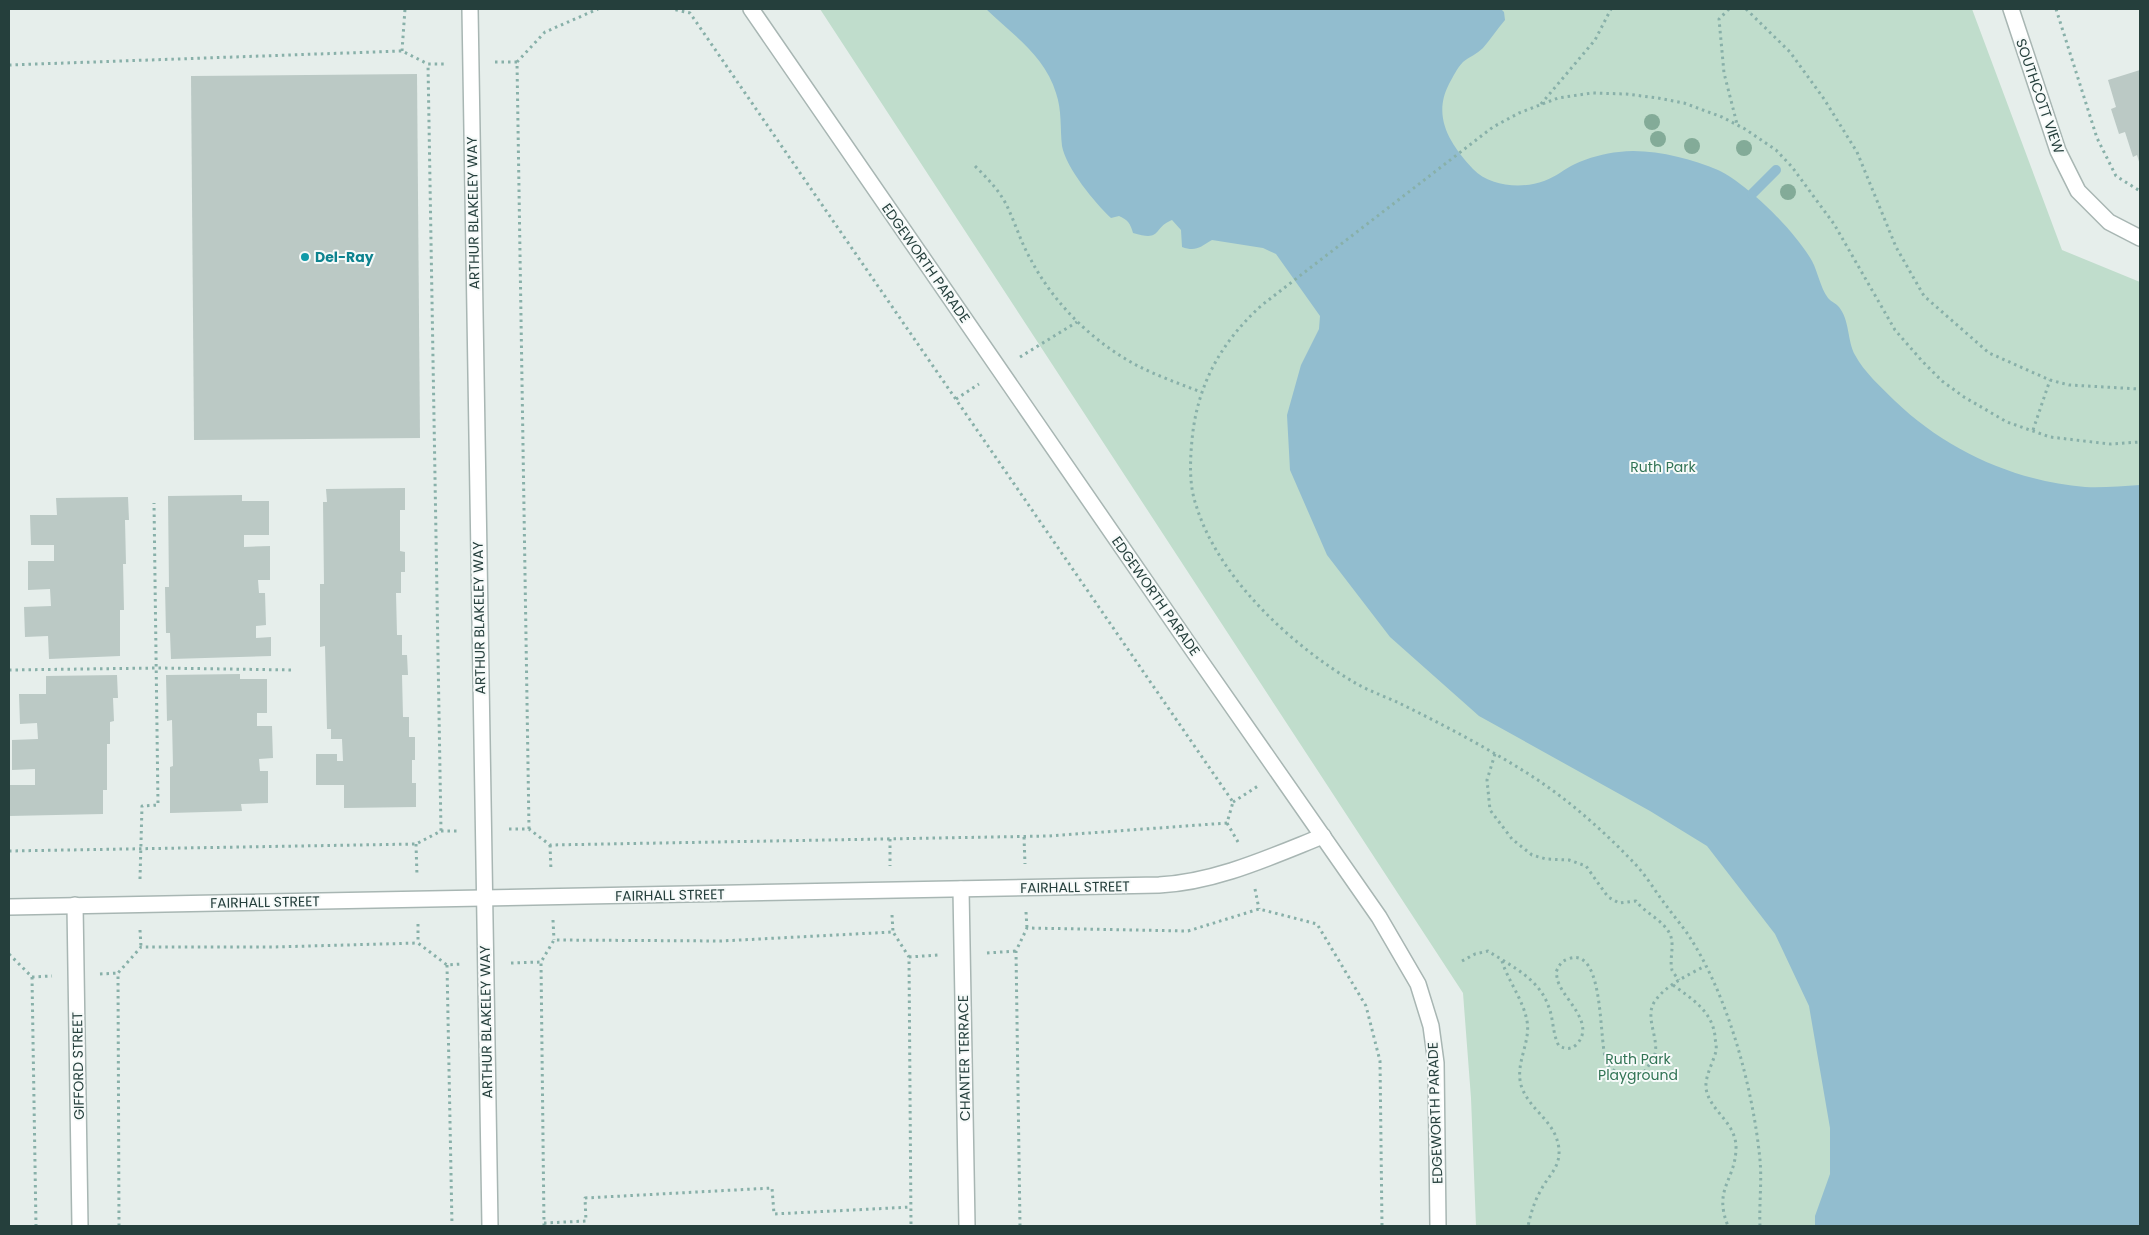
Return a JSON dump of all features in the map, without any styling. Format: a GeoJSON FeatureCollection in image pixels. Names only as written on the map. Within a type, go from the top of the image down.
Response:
{"type":"FeatureCollection","features":[{"type":"Feature","properties":{"kind":"street","name":"ARTHUR BLAKELEY WAY"},"geometry":{"type":"LineString","coordinates":[[470,9],[490,1226]]}},
{"type":"Feature","properties":{"kind":"street","name":"EDGEWORTH PARADE"},"geometry":{"type":"LineString","coordinates":[[751,9],[1190,646],[1380,916],[1418,984],[1431,1026],[1436,1072],[1438,1226]]}},
{"type":"Feature","properties":{"kind":"street","name":"SOUTHCOTT VIEW"},"geometry":{"type":"LineString","coordinates":[[2011,9],[2058,151],[2078,191],[2109,222],[2140,238]]}},
{"type":"Feature","properties":{"kind":"street","name":"FAIRHALL STREET"},"geometry":{"type":"LineString","coordinates":[[9,907],[1186,884],[1263,860],[1323,836]]}},
{"type":"Feature","properties":{"kind":"street","name":"CHANTER TERRACE"},"geometry":{"type":"LineString","coordinates":[[961,889],[967,1226]]}},
{"type":"Feature","properties":{"kind":"street","name":"GIFFORD STREET"},"geometry":{"type":"LineString","coordinates":[[75,905],[80,1226]]}},
{"type":"Feature","properties":{"kind":"path"},"geometry":{"type":"LineString","coordinates":[[402,51],[405,9]]}},
{"type":"Feature","properties":{"kind":"path"},"geometry":{"type":"LineString","coordinates":[[598,9],[545,32],[517,62],[529,829],[550,844],[1048,836],[1227,823],[1233,802],[1228,794],[690,14],[672,9]]}},
{"type":"Feature","properties":{"kind":"path"},"geometry":{"type":"LineString","coordinates":[[1539,105],[1595,40],[1612,9]]}},
{"type":"Feature","properties":{"kind":"path"},"geometry":{"type":"LineString","coordinates":[[1729,9],[1718,18],[1724,73],[1737,124]]}},
{"type":"Feature","properties":{"kind":"path"},"geometry":{"type":"LineString","coordinates":[[1746,9],[1790,52],[1824,99],[1857,152],[1896,247],[1924,296],[1989,353],[2050,380],[2069,385],[2140,389]]}},
{"type":"Feature","properties":{"kind":"path"},"geometry":{"type":"LineString","coordinates":[[2056,9],[2097,138],[2116,176],[2140,191]]}},
{"type":"Feature","properties":{"kind":"path"},"geometry":{"type":"LineString","coordinates":[[9,65],[402,51],[428,64],[441,831],[416,844],[9,851]]}},
{"type":"Feature","properties":{"kind":"path"},"geometry":{"type":"LineString","coordinates":[[1760,1226],[1760,1162],[1746,1078],[1733,1034],[1705,966],[1688,935],[1639,869],[1582,812],[1551,789],[1495,754],[1422,714],[1360,686],[1337,672],[1296,640],[1241,587],[1223,564],[1207,534],[1195,503],[1190,463],[1192,431],[1201,392],[1213,366],[1241,324],[1284,287],[1493,127],[1519,113],[1558,98],[1626,94],[1684,103],[1737,124],[1776,150],[1804,181],[1834,224],[1895,330],[1942,381],[1964,397],[2007,422],[2050,437],[2110,444],[2140,442]]}},
{"type":"Feature","properties":{"kind":"path"},"geometry":{"type":"LineString","coordinates":[[975,166],[991,181],[1006,204],[1031,261],[1055,296],[1077,322],[1118,354],[1139,366],[1201,392]]}},
{"type":"Feature","properties":{"kind":"path"},"geometry":{"type":"LineString","coordinates":[[2033,430],[2050,380]]}},
{"type":"Feature","properties":{"kind":"path"},"geometry":{"type":"LineString","coordinates":[[119,1226],[118,973],[141,947],[139,904],[142,806],[158,805],[158,668],[154,503]]}},
{"type":"Feature","properties":{"kind":"path"},"geometry":{"type":"LineString","coordinates":[[9,670],[158,668],[294,670]]}},
{"type":"Feature","properties":{"kind":"path"},"geometry":{"type":"LineString","coordinates":[[1495,754],[1487,780],[1490,810],[1512,839],[1532,855],[1546,859],[1569,860],[1586,866],[1608,897],[1620,903],[1636,901],[1644,912],[1660,922],[1670,934],[1673,951],[1672,970],[1679,980]]}},
{"type":"Feature","properties":{"kind":"path"},"geometry":{"type":"LineString","coordinates":[[1020,1226],[1016,951],[1027,928],[1188,931],[1259,908],[1317,924],[1366,1006],[1380,1061],[1382,1226]]}},
{"type":"Feature","properties":{"kind":"path"},"geometry":{"type":"LineString","coordinates":[[911,1207],[774,1214],[772,1188],[585,1198],[586,1221],[544,1224],[541,962],[554,940],[721,941],[892,932],[909,957],[911,1207],[911,1226]]}},
{"type":"Feature","properties":{"kind":"path"},"geometry":{"type":"LineString","coordinates":[[141,947],[273,947],[418,943],[447,965],[452,1226]]}},
{"type":"Feature","properties":{"kind":"path"},"geometry":{"type":"LineString","coordinates":[[1462,961],[1475,954],[1488,952],[1531,979],[1548,1003],[1553,1021],[1554,1037],[1559,1046],[1567,1049],[1573,1048],[1579,1042],[1582,1029],[1579,1013],[1559,985],[1556,972],[1562,961],[1571,957],[1582,959],[1589,966],[1593,975],[1607,1063],[1617,1072],[1630,1075],[1645,1071],[1655,1055],[1656,1039],[1651,1017],[1654,1002],[1673,984],[1705,966]]}},
{"type":"Feature","properties":{"kind":"path"},"geometry":{"type":"LineString","coordinates":[[9,954],[32,977],[36,1226]]}},
{"type":"Feature","properties":{"kind":"path"},"geometry":{"type":"LineString","coordinates":[[1502,960],[1506,976],[1521,1004],[1527,1022],[1526,1039],[1520,1061],[1521,1085],[1535,1110],[1554,1129],[1559,1150],[1556,1169],[1541,1189],[1531,1211],[1528,1226]]}},
{"type":"Feature","properties":{"kind":"path"},"geometry":{"type":"LineString","coordinates":[[1673,984],[1705,1010],[1714,1028],[1716,1049],[1706,1089],[1713,1104],[1734,1131],[1737,1148],[1734,1165],[1724,1188],[1722,1201],[1728,1226]]}},
{"type":"Feature","properties":{"kind":"green space","name":"Ruth Park"},"geometry":{"type":"Polygon","coordinates":[[[820,9],[1972,9],[2062,250],[2140,282],[2140,1226],[1476,1226],[1471,1098],[1463,993],[820,9]]]}},
{"type":"Feature","properties":{"kind":"water"},"geometry":{"type":"Polygon","coordinates":[[[986,9],[1501,9],[1504,12],[1505,20],[1483,48],[1459,67],[1444,96],[1442,108],[1446,130],[1451,140],[1465,160],[1480,175],[1488,180],[1507,185],[1536,184],[1591,158],[1608,153],[1631,151],[1669,155],[1718,170],[1757,197],[1794,236],[1812,261],[1825,294],[1843,312],[1855,355],[1879,385],[1915,419],[1936,434],[1982,460],[2033,478],[2085,487],[2140,485],[2140,1226],[1815,1226],[1815,1216],[1830,1174],[1830,1128],[1809,1006],[1775,934],[1707,846],[1650,811],[1479,716],[1390,637],[1327,555],[1290,470],[1287,415],[1301,365],[1319,329],[1320,316],[1276,254],[1263,248],[1212,240],[1198,248],[1191,249],[1182,247],[1181,230],[1172,220],[1156,233],[1149,236],[1133,233],[1128,222],[1119,216],[1111,218],[1082,185],[1069,164],[1062,146],[1058,99],[1044,68],[1027,46],[986,9]]]}},
{"type":"Feature","properties":{"kind":"building"},"geometry":{"type":"Polygon","coordinates":[[[2140,70],[2140,165],[2137,155],[2133,157],[2125,132],[2119,134],[2111,109],[2116,107],[2108,80],[2140,70]]]}},
{"type":"Feature","properties":{"kind":"building","name":"Del-Ray"},"geometry":{"type":"Polygon","coordinates":[[[417,74],[420,438],[194,440],[191,76],[417,74]]]}},
{"type":"Feature","properties":{"kind":"building"},"geometry":{"type":"Polygon","coordinates":[[[405,488],[405,510],[400,510],[400,551],[405,552],[405,572],[401,572],[401,593],[396,593],[397,635],[402,635],[402,655],[407,655],[408,675],[402,675],[403,717],[409,717],[409,737],[415,737],[412,783],[416,783],[416,807],[344,808],[344,785],[316,785],[316,754],[337,754],[337,761],[343,761],[342,739],[331,739],[331,729],[327,729],[325,646],[320,647],[320,584],[324,584],[323,502],[327,502],[326,489],[405,488]]]}},
{"type":"Feature","properties":{"kind":"building"},"geometry":{"type":"Polygon","coordinates":[[[242,495],[242,501],[269,501],[269,535],[244,535],[244,547],[270,546],[270,580],[258,580],[259,593],[265,593],[266,625],[256,626],[256,638],[271,637],[271,656],[171,659],[170,633],[166,633],[165,587],[169,587],[168,496],[242,495]]]}},
{"type":"Feature","properties":{"kind":"building"},"geometry":{"type":"Polygon","coordinates":[[[128,497],[129,520],[125,520],[126,564],[123,564],[124,610],[120,610],[120,656],[49,659],[48,636],[25,637],[24,607],[51,606],[50,589],[28,590],[28,561],[54,561],[54,545],[31,545],[30,515],[57,515],[56,498],[128,497]]]}},
{"type":"Feature","properties":{"kind":"building"},"geometry":{"type":"Polygon","coordinates":[[[240,674],[240,679],[267,679],[267,713],[257,713],[257,726],[272,726],[273,758],[259,759],[260,771],[268,771],[268,803],[241,804],[242,811],[170,813],[170,767],[173,766],[172,720],[167,721],[166,675],[240,674]]]}},
{"type":"Feature","properties":{"kind":"building"},"geometry":{"type":"Polygon","coordinates":[[[117,675],[118,698],[113,698],[114,721],[110,722],[110,744],[107,744],[107,790],[103,790],[103,814],[9,816],[9,785],[35,785],[35,769],[12,770],[12,740],[38,739],[37,723],[20,724],[19,694],[46,694],[46,676],[117,675]]]}},
{"type":"Feature","properties":{"kind":"waterway"},"geometry":{"type":"LineString","coordinates":[[1752,194],[1776,170]]}},
{"type":"Feature","properties":{"kind":"place","name":"Del-Ray"},"geometry":{"type":"Point","coordinates":[305,257]}},
{"type":"Feature","properties":{"kind":"park label","name":"Ruth Park Playground"},"geometry":{"type":"Point","coordinates":[1638,1068]}}]}
